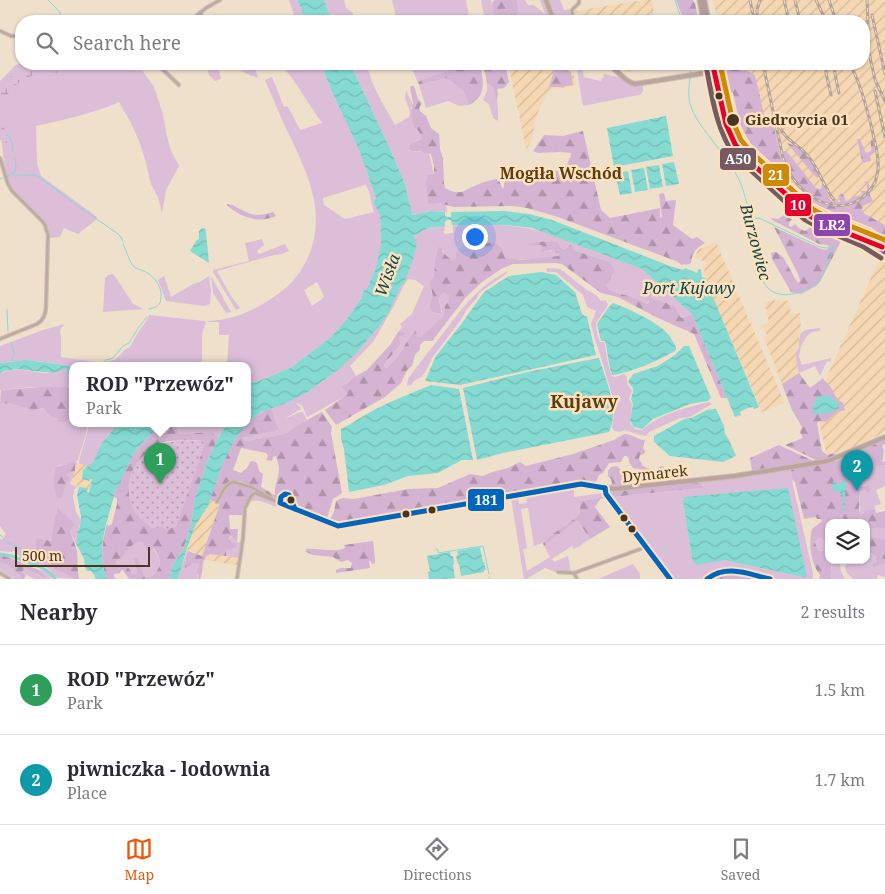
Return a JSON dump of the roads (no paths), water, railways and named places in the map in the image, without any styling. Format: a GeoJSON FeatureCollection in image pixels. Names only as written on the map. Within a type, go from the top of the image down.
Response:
{"type":"FeatureCollection","features":[{"type":"Feature","properties":{"kind":"main road"},"geometry":{"type":"LineString","coordinates":[[702,0],[705,15]]}},
{"type":"Feature","properties":{"kind":"main road"},"geometry":{"type":"LineString","coordinates":[[716,71],[729,126],[745,151],[811,212],[885,246]]}},
{"type":"Feature","properties":{"kind":"main road"},"geometry":{"type":"LineString","coordinates":[[716,71],[728,129],[743,153],[811,215],[866,239],[885,252]]}},
{"type":"Feature","properties":{"kind":"street"},"geometry":{"type":"LineString","coordinates":[[198,15],[220,0]]}},
{"type":"Feature","properties":{"kind":"street"},"geometry":{"type":"LineString","coordinates":[[546,0],[552,15]]}},
{"type":"Feature","properties":{"kind":"street"},"geometry":{"type":"LineString","coordinates":[[572,15],[572,11],[579,3],[579,0]]}},
{"type":"Feature","properties":{"kind":"street"},"geometry":{"type":"LineString","coordinates":[[0,31],[15,36]]}},
{"type":"Feature","properties":{"kind":"street"},"geometry":{"type":"LineString","coordinates":[[163,70],[179,85]]}},
{"type":"Feature","properties":{"kind":"street"},"geometry":{"type":"LineString","coordinates":[[616,70],[633,84],[716,71]]}},
{"type":"Feature","properties":{"kind":"street"},"geometry":{"type":"LineString","coordinates":[[0,159],[12,191],[46,225],[48,235],[44,317],[37,324],[0,339]]}},
{"type":"Feature","properties":{"kind":"street","name":"Dymarek"},"geometry":{"type":"LineString","coordinates":[[277,502],[338,526],[581,484],[614,489],[718,478],[828,462],[885,437]]}},
{"type":"Feature","properties":{"kind":"street"},"geometry":{"type":"LineString","coordinates":[[217,502],[225,488],[229,483],[233,482],[251,487],[277,502]]}},
{"type":"Feature","properties":{"kind":"street"},"geometry":{"type":"LineString","coordinates":[[605,488],[606,493],[670,579]]}},
{"type":"Feature","properties":{"kind":"street"},"geometry":{"type":"LineString","coordinates":[[236,579],[243,538],[245,508],[248,501],[255,493],[277,502]]}},
{"type":"Feature","properties":{"kind":"street"},"geometry":{"type":"LineString","coordinates":[[558,572],[574,573],[646,547]]}},
{"type":"Feature","properties":{"kind":"street"},"geometry":{"type":"LineString","coordinates":[[708,579],[716,573],[728,571],[770,579]]}},
{"type":"Feature","properties":{"kind":"street"},"geometry":{"type":"LineString","coordinates":[[574,573],[576,579]]}},
{"type":"Feature","properties":{"kind":"street"},"geometry":{"type":"LineString","coordinates":[[0,574],[10,579]]}},
{"type":"Feature","properties":{"kind":"water"},"geometry":{"type":"Polygon","coordinates":[[[297,0],[324,0],[330,15],[303,15],[297,0]]]}},
{"type":"Feature","properties":{"kind":"water"},"geometry":{"type":"Polygon","coordinates":[[[323,70],[352,70],[405,184],[413,215],[431,211],[445,212],[447,217],[451,217],[451,212],[504,211],[529,214],[552,220],[670,266],[683,270],[685,268],[697,273],[699,269],[701,270],[702,277],[705,278],[759,407],[744,410],[740,412],[741,415],[735,417],[692,314],[642,269],[532,228],[506,225],[452,225],[451,220],[447,220],[445,226],[428,228],[413,236],[417,242],[413,260],[404,283],[401,285],[389,312],[360,349],[339,369],[308,392],[284,404],[261,412],[251,420],[251,383],[292,367],[331,337],[346,320],[367,288],[375,270],[381,245],[380,215],[373,202],[376,198],[359,150],[323,70]]]}},
{"type":"Feature","properties":{"kind":"water"},"geometry":{"type":"Polygon","coordinates":[[[666,116],[673,156],[614,167],[607,128],[666,116]]]}},
{"type":"Feature","properties":{"kind":"water"},"geometry":{"type":"Polygon","coordinates":[[[674,162],[679,184],[666,186],[662,164],[674,162]]]}},
{"type":"Feature","properties":{"kind":"water"},"geometry":{"type":"Polygon","coordinates":[[[659,165],[663,187],[650,189],[646,167],[659,165]]]}},
{"type":"Feature","properties":{"kind":"water"},"geometry":{"type":"Polygon","coordinates":[[[644,168],[648,190],[635,192],[631,170],[644,168]]]}},
{"type":"Feature","properties":{"kind":"water"},"geometry":{"type":"Polygon","coordinates":[[[628,171],[632,193],[620,195],[615,173],[628,171]]]}},
{"type":"Feature","properties":{"kind":"water"},"geometry":{"type":"Polygon","coordinates":[[[202,228],[206,232],[209,263],[190,251],[199,239],[199,231],[202,228]]]}},
{"type":"Feature","properties":{"kind":"water"},"geometry":{"type":"Polygon","coordinates":[[[541,272],[556,275],[575,292],[582,314],[587,317],[596,355],[460,385],[425,381],[436,356],[484,292],[509,276],[541,272]]]}},
{"type":"Feature","properties":{"kind":"water"},"geometry":{"type":"Polygon","coordinates":[[[613,303],[641,315],[661,327],[670,337],[676,350],[645,366],[612,375],[605,341],[601,341],[597,324],[613,303]]]}},
{"type":"Feature","properties":{"kind":"water"},"geometry":{"type":"Polygon","coordinates":[[[684,346],[689,346],[711,398],[708,401],[690,404],[653,419],[642,429],[634,427],[630,421],[633,388],[628,382],[633,374],[658,366],[675,355],[684,346]]]}},
{"type":"Feature","properties":{"kind":"water"},"geometry":{"type":"Polygon","coordinates":[[[599,358],[613,405],[612,423],[609,432],[477,460],[463,388],[527,372],[599,358]]]}},
{"type":"Feature","properties":{"kind":"water"},"geometry":{"type":"Polygon","coordinates":[[[26,360],[57,364],[69,366],[69,376],[66,368],[53,373],[17,369],[4,371],[0,374],[0,363],[26,360]]]}},
{"type":"Feature","properties":{"kind":"water"},"geometry":{"type":"Polygon","coordinates":[[[431,385],[459,389],[473,460],[462,460],[438,473],[408,476],[384,485],[349,492],[341,429],[382,406],[431,385]]]}},
{"type":"Feature","properties":{"kind":"water"},"geometry":{"type":"Polygon","coordinates":[[[829,395],[837,402],[839,409],[827,413],[814,414],[813,408],[817,397],[829,395]]]}},
{"type":"Feature","properties":{"kind":"water"},"geometry":{"type":"Polygon","coordinates":[[[716,409],[724,426],[725,434],[736,456],[723,462],[670,456],[654,442],[654,436],[684,419],[691,418],[707,410],[716,409]]]}},
{"type":"Feature","properties":{"kind":"water"},"geometry":{"type":"Polygon","coordinates":[[[115,427],[162,427],[143,442],[127,467],[118,488],[115,489],[102,548],[102,558],[107,579],[95,579],[91,571],[87,571],[84,559],[76,544],[81,517],[77,495],[79,487],[88,488],[87,492],[89,493],[92,479],[89,481],[82,479],[83,470],[93,462],[102,443],[115,427]]]}},
{"type":"Feature","properties":{"kind":"water"},"geometry":{"type":"Polygon","coordinates":[[[225,427],[245,427],[235,439],[222,466],[208,506],[195,526],[178,579],[169,579],[173,564],[183,550],[191,525],[195,497],[218,438],[225,427]]]}},
{"type":"Feature","properties":{"kind":"water"},"geometry":{"type":"Polygon","coordinates":[[[834,480],[837,485],[844,480],[846,481],[844,513],[842,511],[844,497],[839,492],[833,490],[834,480]]]}},
{"type":"Feature","properties":{"kind":"water"},"geometry":{"type":"Polygon","coordinates":[[[788,488],[807,578],[724,560],[696,565],[692,559],[683,501],[684,497],[788,488]]]}},
{"type":"Feature","properties":{"kind":"water"},"geometry":{"type":"Polygon","coordinates":[[[480,547],[486,570],[461,576],[456,556],[458,555],[457,551],[480,547]]]}},
{"type":"Feature","properties":{"kind":"water"},"geometry":{"type":"Polygon","coordinates":[[[450,552],[451,556],[453,556],[455,578],[429,579],[428,572],[430,571],[427,556],[450,552]]]}},
{"type":"Feature","properties":{"kind":"waterway"},"geometry":{"type":"LineString","coordinates":[[48,0],[60,12],[60,15]]}},
{"type":"Feature","properties":{"kind":"waterway","name":"Burzowiec"},"geometry":{"type":"LineString","coordinates":[[675,0],[680,15]]}},
{"type":"Feature","properties":{"kind":"waterway","name":"Burzowiec"},"geometry":{"type":"LineString","coordinates":[[690,77],[689,97],[693,113],[731,165],[741,185],[750,213],[752,217],[753,220],[754,224],[758,235],[760,264],[766,286],[775,293],[786,295],[809,288],[819,281],[834,246],[820,247],[759,218],[752,219]]}},
{"type":"Feature","properties":{"kind":"waterway"},"geometry":{"type":"LineString","coordinates":[[6,135],[11,140],[13,151]]}},
{"type":"Feature","properties":{"kind":"waterway"},"geometry":{"type":"LineString","coordinates":[[7,176],[15,172],[15,159]]}},
{"type":"Feature","properties":{"kind":"waterway"},"geometry":{"type":"LineString","coordinates":[[17,175],[36,175],[62,194]]}},
{"type":"Feature","properties":{"kind":"waterway"},"geometry":{"type":"LineString","coordinates":[[63,195],[89,214]]}},
{"type":"Feature","properties":{"kind":"waterway"},"geometry":{"type":"LineString","coordinates":[[91,215],[118,234],[123,242]]}},
{"type":"Feature","properties":{"kind":"waterway"},"geometry":{"type":"LineString","coordinates":[[123,244],[133,266],[151,275],[160,288],[161,299],[159,304],[149,309]]}},
{"type":"Feature","properties":{"kind":"waterway"},"geometry":{"type":"LineString","coordinates":[[7,310],[8,332]]}},
{"type":"Feature","properties":{"kind":"waterway"},"geometry":{"type":"LineString","coordinates":[[104,362],[113,358],[123,346],[129,343],[147,317]]}},
{"type":"Feature","properties":{"kind":"waterway"},"geometry":{"type":"LineString","coordinates":[[11,343],[14,353],[12,361]]}},
{"type":"Feature","properties":{"kind":"waterway"},"geometry":{"type":"LineString","coordinates":[[0,535],[10,544],[36,555],[38,557],[38,567]]}},
{"type":"Feature","properties":{"kind":"waterway"},"geometry":{"type":"LineString","coordinates":[[436,549],[438,553],[483,546],[489,574]]}},
{"type":"Feature","properties":{"kind":"waterway"},"geometry":{"type":"LineString","coordinates":[[0,554],[12,556],[43,568],[55,579]]}},
{"type":"Feature","properties":{"kind":"waterway"},"geometry":{"type":"LineString","coordinates":[[723,573],[725,579]]}},
{"type":"Feature","properties":{"kind":"railway"},"geometry":{"type":"LineString","coordinates":[[750,0],[753,15]]}},
{"type":"Feature","properties":{"kind":"railway"},"geometry":{"type":"LineString","coordinates":[[757,15],[760,0]]}},
{"type":"Feature","properties":{"kind":"railway"},"geometry":{"type":"LineString","coordinates":[[784,0],[788,15]]}},
{"type":"Feature","properties":{"kind":"railway"},"geometry":{"type":"LineString","coordinates":[[795,0],[799,15]]}},
{"type":"Feature","properties":{"kind":"railway"},"geometry":{"type":"LineString","coordinates":[[816,0],[823,15]]}},
{"type":"Feature","properties":{"kind":"railway"},"geometry":{"type":"LineString","coordinates":[[829,0],[834,15]]}},
{"type":"Feature","properties":{"kind":"railway"},"geometry":{"type":"LineString","coordinates":[[867,0],[868,15]]}},
{"type":"Feature","properties":{"kind":"railway"},"geometry":{"type":"LineString","coordinates":[[872,15],[885,74]]}},
{"type":"Feature","properties":{"kind":"railway"},"geometry":{"type":"LineString","coordinates":[[870,57],[875,80],[885,101]]}},
{"type":"Feature","properties":{"kind":"railway"},"geometry":{"type":"LineString","coordinates":[[764,70],[787,169],[802,189],[822,202],[833,205],[845,205],[863,197],[868,193],[876,180],[878,171],[870,120],[853,70]]}},
{"type":"Feature","properties":{"kind":"railway"},"geometry":{"type":"LineString","coordinates":[[826,70],[831,95]]}},
{"type":"Feature","properties":{"kind":"railway"},"geometry":{"type":"LineString","coordinates":[[834,70],[839,93]]}},
{"type":"Feature","properties":{"kind":"railway"},"geometry":{"type":"LineString","coordinates":[[875,91],[885,137]]}},
{"type":"Feature","properties":{"kind":"railway"},"geometry":{"type":"LineString","coordinates":[[779,126],[785,136],[811,160],[834,200]]}},
{"type":"Feature","properties":{"kind":"place","name":"Giedroycia 01"},"geometry":{"type":"Point","coordinates":[733,120]}},
{"type":"Feature","properties":{"kind":"place","name":"ROD \"Przewóz\""},"geometry":{"type":"Point","coordinates":[160,484]}},
{"type":"Feature","properties":{"kind":"place","name":"piwniczka - lodownia"},"geometry":{"type":"Point","coordinates":[857,491]}},
{"type":"Feature","properties":{"kind":"district","name":"Mogiła Wschód"},"geometry":{"type":"Point","coordinates":[561,173]}},
{"type":"Feature","properties":{"kind":"district","name":"Kujawy"},"geometry":{"type":"Point","coordinates":[584,402]}},
{"type":"Feature","properties":{"kind":"water label","name":"Wisła"},"geometry":{"type":"Point","coordinates":[387,275]}},
{"type":"Feature","properties":{"kind":"water label","name":"Port Kujawy"},"geometry":{"type":"Point","coordinates":[689,288]}}]}
